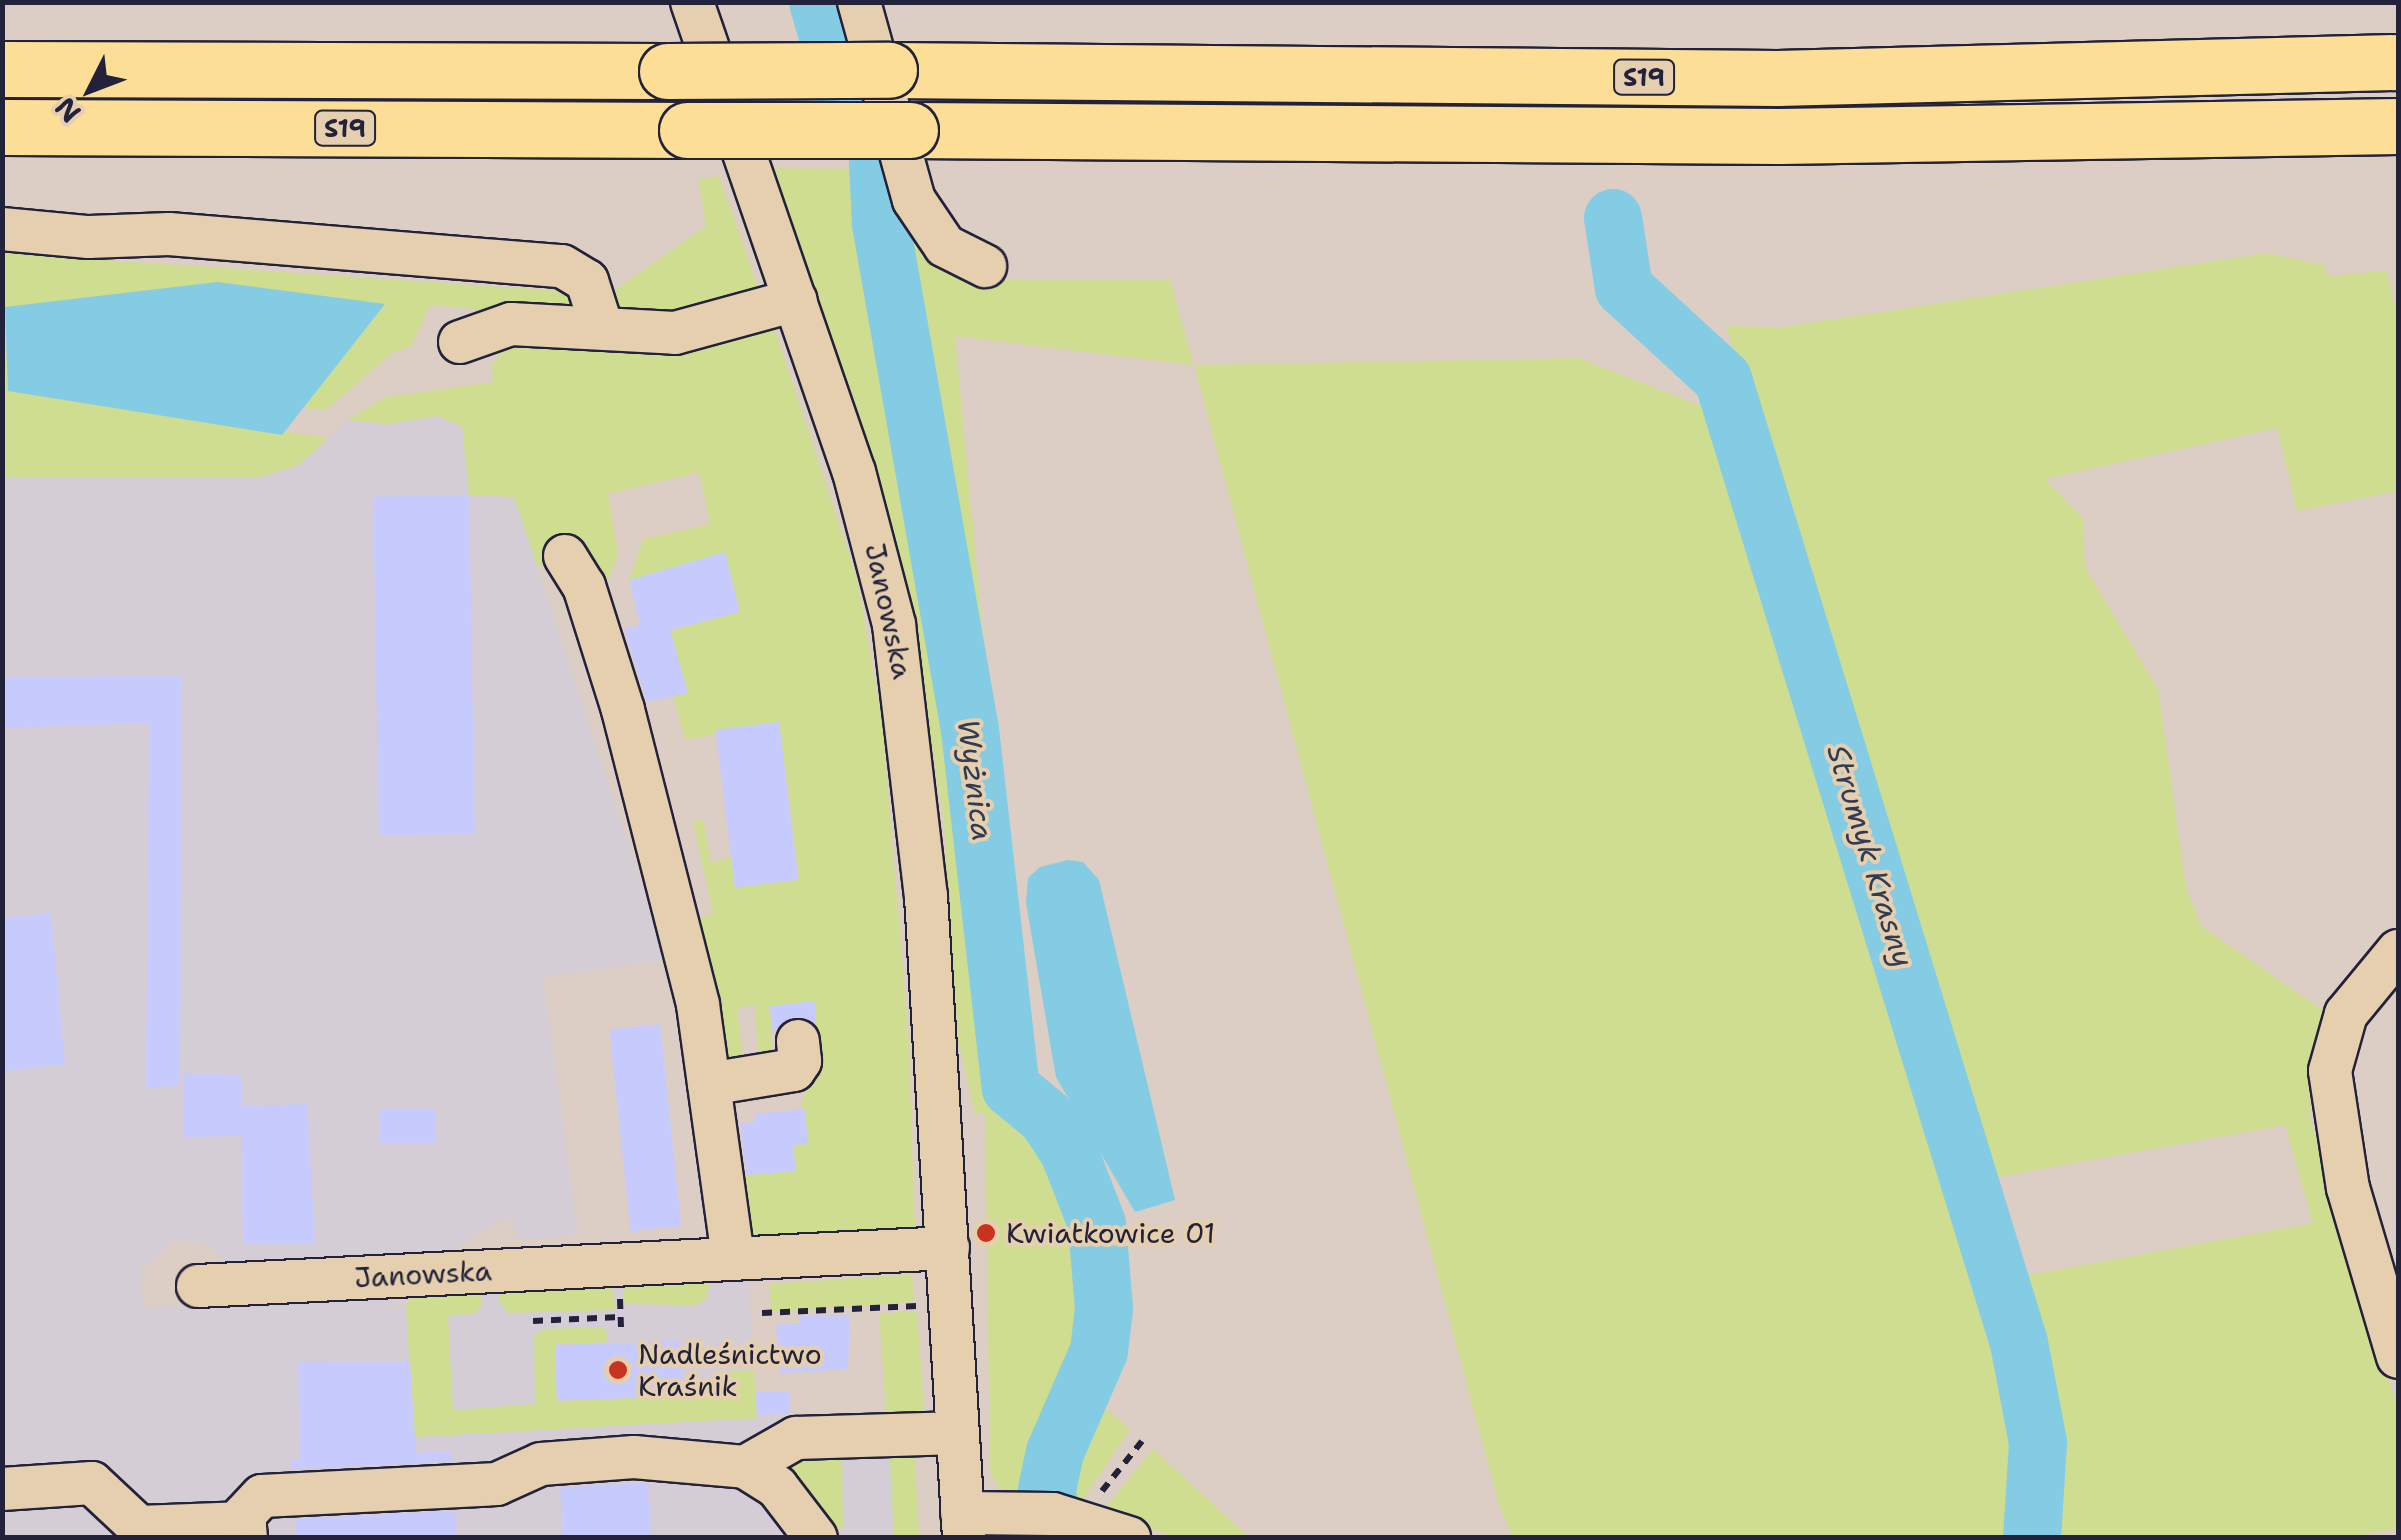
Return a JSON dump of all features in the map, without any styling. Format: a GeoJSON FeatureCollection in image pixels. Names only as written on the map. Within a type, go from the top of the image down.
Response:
{"type":"FeatureCollection","features":[{"type":"Feature","properties":{"kind":"highway","name":"S19"},"geometry":{"type":"LineString","coordinates":[[2,69],[889,70],[1686,78],[2398,62]]}},
{"type":"Feature","properties":{"kind":"highway","name":"S19"},"geometry":{"type":"LineString","coordinates":[[2,127],[1686,136],[2398,126]]}},
{"type":"Feature","properties":{"kind":"street","name":"Janowska"},"geometry":{"type":"LineString","coordinates":[[692,2],[874,538],[902,670],[926,896],[963,1525]]}},
{"type":"Feature","properties":{"kind":"street"},"geometry":{"type":"LineString","coordinates":[[859,2],[914,200],[945,246],[984,266]]}},
{"type":"Feature","properties":{"kind":"street"},"geometry":{"type":"LineString","coordinates":[[1686,78],[1686,136]]}},
{"type":"Feature","properties":{"kind":"street"},"geometry":{"type":"LineString","coordinates":[[2,228],[89,237],[169,234],[562,266],[588,281],[602,328]]}},
{"type":"Feature","properties":{"kind":"street"},"geometry":{"type":"LineString","coordinates":[[460,342],[510,324],[675,333],[796,300]]}},
{"type":"Feature","properties":{"kind":"street"},"geometry":{"type":"LineString","coordinates":[[565,556],[584,586],[623,710],[698,1005],[733,1258]]}},
{"type":"Feature","properties":{"kind":"street"},"geometry":{"type":"LineString","coordinates":[[2398,951],[2346,1014],[2330,1071],[2330,1109],[2348,1188],[2398,1356]]}},
{"type":"Feature","properties":{"kind":"street"},"geometry":{"type":"LineString","coordinates":[[709,1084],[794,1070],[800,1061],[798,1041]]}},
{"type":"Feature","properties":{"kind":"street","name":"Janowska"},"geometry":{"type":"LineString","coordinates":[[198,1286],[948,1248]]}},
{"type":"Feature","properties":{"kind":"street"},"geometry":{"type":"LineString","coordinates":[[745,1467],[796,1438],[958,1433]]}},
{"type":"Feature","properties":{"kind":"street"},"geometry":{"type":"LineString","coordinates":[[2,1490],[92,1483],[140,1528],[246,1530],[262,1496],[497,1484],[541,1464],[648,1457],[745,1467],[778,1488],[816,1538]]}},
{"type":"Feature","properties":{"kind":"street"},"geometry":{"type":"LineString","coordinates":[[963,1525],[1027,1512],[1080,1520],[1129,1538]]}},
{"type":"Feature","properties":{"kind":"path"},"geometry":{"type":"LineString","coordinates":[[619,1288],[621,1333]]}},
{"type":"Feature","properties":{"kind":"path"},"geometry":{"type":"LineString","coordinates":[[762,1314],[909,1307]]}},
{"type":"Feature","properties":{"kind":"path"},"geometry":{"type":"LineString","coordinates":[[533,1322],[620,1317]]}},
{"type":"Feature","properties":{"kind":"path"},"geometry":{"type":"LineString","coordinates":[[1080,1520],[1142,1440]]}},
{"type":"Feature","properties":{"kind":"shaded area"},"geometry":{"type":"Polygon","coordinates":[[[411,416],[437,416],[462,426],[469,495],[514,497],[666,959],[543,977],[578,1235],[516,1240],[513,1219],[503,1219],[441,1257],[232,1269],[209,1245],[175,1239],[141,1271],[143,1307],[379,1296],[407,1307],[465,1305],[479,1293],[748,1280],[757,1417],[886,1414],[896,1537],[3,1537],[2,478],[257,478],[299,465],[347,420],[388,424],[411,416]]]}},
{"type":"Feature","properties":{"kind":"green space"},"geometry":{"type":"Polygon","coordinates":[[[768,168],[874,169],[876,229],[966,731],[1008,1092],[1045,1121],[1067,1154],[1094,1225],[1100,1310],[1095,1350],[1051,1452],[1042,1497],[998,1487],[990,1472],[985,1114],[975,1114],[953,1018],[944,821],[900,559],[768,168]]]}},
{"type":"Feature","properties":{"kind":"green space"},"geometry":{"type":"Polygon","coordinates":[[[719,176],[758,287],[756,297],[708,315],[621,317],[609,294],[706,226],[698,179],[719,176]]]}},
{"type":"Feature","properties":{"kind":"green space"},"geometry":{"type":"Polygon","coordinates":[[[888,180],[984,280],[1170,280],[1194,365],[955,336],[1023,1060],[1068,1128],[1019,1086],[975,723],[888,180]]]}},
{"type":"Feature","properties":{"kind":"green space"},"geometry":{"type":"Polygon","coordinates":[[[2,253],[577,292],[575,318],[430,305],[411,346],[392,353],[326,410],[303,408],[384,304],[5,307],[9,391],[328,438],[299,465],[257,478],[3,478],[2,253]]]}},
{"type":"Feature","properties":{"kind":"green space"},"geometry":{"type":"Polygon","coordinates":[[[2267,253],[2325,265],[2327,276],[2387,271],[2398,320],[2398,491],[2297,511],[2277,428],[2045,479],[2083,518],[2085,567],[2158,689],[2186,887],[2201,926],[2327,1013],[2312,1067],[2310,1118],[2398,1411],[2398,1528],[2347,1538],[2042,1537],[2047,1444],[2012,1278],[2313,1223],[2285,1125],[1987,1179],[1726,326],[1783,327],[2267,253]]]}},
{"type":"Feature","properties":{"kind":"green space"},"geometry":{"type":"Polygon","coordinates":[[[771,319],[857,578],[882,722],[908,1030],[915,1227],[908,1233],[751,1235],[736,1175],[795,1171],[793,1145],[805,1090],[819,1077],[815,1002],[770,1006],[773,1061],[758,1062],[755,1006],[737,1007],[743,1064],[726,1065],[689,921],[713,914],[693,821],[703,820],[711,863],[732,856],[799,879],[779,722],[685,740],[673,696],[670,631],[739,612],[629,580],[643,539],[710,524],[699,472],[608,494],[618,553],[609,578],[595,582],[605,707],[550,562],[537,566],[514,497],[469,495],[462,426],[437,416],[388,424],[347,420],[385,397],[493,382],[492,365],[509,341],[771,319]]]}},
{"type":"Feature","properties":{"kind":"green space"},"geometry":{"type":"Polygon","coordinates":[[[1579,358],[1729,417],[2015,1344],[2033,1442],[2027,1537],[1513,1537],[1499,1505],[1194,365],[1579,358]]]}},
{"type":"Feature","properties":{"kind":"green space"},"geometry":{"type":"Polygon","coordinates":[[[912,1274],[914,1302],[771,1312],[769,1284],[912,1274]]]}},
{"type":"Feature","properties":{"kind":"green space"},"geometry":{"type":"Polygon","coordinates":[[[712,1278],[706,1299],[695,1305],[624,1304],[623,1282],[712,1278]]]}},
{"type":"Feature","properties":{"kind":"green space"},"geometry":{"type":"Polygon","coordinates":[[[613,1283],[615,1310],[508,1313],[498,1300],[504,1289],[613,1283]]]}},
{"type":"Feature","properties":{"kind":"green space"},"geometry":{"type":"Polygon","coordinates":[[[478,1290],[483,1303],[475,1314],[448,1315],[453,1410],[535,1404],[534,1336],[543,1329],[604,1327],[609,1342],[555,1344],[557,1401],[719,1395],[719,1371],[754,1370],[757,1418],[414,1437],[406,1307],[415,1291],[478,1290]]]}},
{"type":"Feature","properties":{"kind":"green space"},"geometry":{"type":"Polygon","coordinates":[[[917,1311],[924,1417],[886,1419],[879,1314],[917,1311]]]}},
{"type":"Feature","properties":{"kind":"green space"},"geometry":{"type":"Polygon","coordinates":[[[1095,1399],[1130,1429],[1079,1505],[1054,1497],[1066,1449],[1095,1399]]]}},
{"type":"Feature","properties":{"kind":"green space"},"geometry":{"type":"Polygon","coordinates":[[[914,1444],[919,1537],[894,1538],[889,1445],[914,1444]]]}},
{"type":"Feature","properties":{"kind":"green space"},"geometry":{"type":"Polygon","coordinates":[[[833,1447],[842,1459],[843,1529],[832,1526],[782,1466],[833,1447]]]}},
{"type":"Feature","properties":{"kind":"green space"},"geometry":{"type":"Polygon","coordinates":[[[1153,1449],[1249,1537],[1177,1537],[1101,1513],[1153,1449]]]}},
{"type":"Feature","properties":{"kind":"water"},"geometry":{"type":"Polygon","coordinates":[[[217,282],[385,304],[282,435],[8,391],[5,307],[217,282]]]}},
{"type":"Feature","properties":{"kind":"water"},"geometry":{"type":"Polygon","coordinates":[[[1068,860],[1083,862],[1099,880],[1175,1200],[1135,1212],[1056,1077],[1026,903],[1028,878],[1040,867],[1068,860]]]}},
{"type":"Feature","properties":{"kind":"building"},"geometry":{"type":"Polygon","coordinates":[[[469,495],[475,834],[379,836],[373,497],[469,495]]]}},
{"type":"Feature","properties":{"kind":"building"},"geometry":{"type":"Polygon","coordinates":[[[725,552],[740,612],[670,630],[688,693],[647,702],[624,629],[640,624],[629,580],[725,552]]]}},
{"type":"Feature","properties":{"kind":"building"},"geometry":{"type":"Polygon","coordinates":[[[182,675],[180,1086],[146,1087],[149,723],[2,728],[2,678],[182,675]]]}},
{"type":"Feature","properties":{"kind":"building"},"geometry":{"type":"Polygon","coordinates":[[[779,722],[798,880],[735,888],[715,730],[779,722]]]}},
{"type":"Feature","properties":{"kind":"building"},"geometry":{"type":"Polygon","coordinates":[[[51,913],[65,1064],[5,1071],[2,918],[51,913]]]}},
{"type":"Feature","properties":{"kind":"building"},"geometry":{"type":"Polygon","coordinates":[[[814,1001],[816,1024],[795,1016],[772,1031],[770,1006],[814,1001]]]}},
{"type":"Feature","properties":{"kind":"building"},"geometry":{"type":"Polygon","coordinates":[[[660,1024],[681,1226],[630,1231],[609,1029],[660,1024]]]}},
{"type":"Feature","properties":{"kind":"building"},"geometry":{"type":"Polygon","coordinates":[[[183,1073],[241,1075],[242,1106],[307,1104],[315,1244],[243,1243],[241,1136],[183,1137],[183,1073]]]}},
{"type":"Feature","properties":{"kind":"building"},"geometry":{"type":"Polygon","coordinates":[[[805,1109],[808,1144],[793,1145],[796,1171],[747,1175],[740,1123],[756,1122],[754,1114],[805,1109]]]}},
{"type":"Feature","properties":{"kind":"building"},"geometry":{"type":"Polygon","coordinates":[[[379,1110],[436,1110],[436,1143],[379,1143],[379,1110]]]}},
{"type":"Feature","properties":{"kind":"building"},"geometry":{"type":"Polygon","coordinates":[[[850,1315],[848,1369],[780,1373],[776,1325],[799,1323],[799,1316],[850,1315]]]}},
{"type":"Feature","properties":{"kind":"building","name":"Nadleśnictwo Kraśnik"},"geometry":{"type":"Polygon","coordinates":[[[680,1341],[682,1396],[557,1400],[555,1345],[680,1341]]]}},
{"type":"Feature","properties":{"kind":"building"},"geometry":{"type":"Polygon","coordinates":[[[298,1361],[410,1362],[416,1453],[450,1451],[451,1461],[292,1469],[291,1460],[300,1460],[298,1361]]]}},
{"type":"Feature","properties":{"kind":"building"},"geometry":{"type":"Polygon","coordinates":[[[789,1391],[790,1414],[757,1415],[756,1392],[789,1391]]]}},
{"type":"Feature","properties":{"kind":"building"},"geometry":{"type":"Polygon","coordinates":[[[648,1483],[651,1538],[563,1538],[560,1488],[648,1483]]]}},
{"type":"Feature","properties":{"kind":"building"},"geometry":{"type":"Polygon","coordinates":[[[455,1511],[457,1538],[297,1538],[296,1519],[455,1511]]]}},
{"type":"Feature","properties":{"kind":"waterway","name":"Wyżnica"},"geometry":{"type":"LineString","coordinates":[[818,2],[842,84],[877,144],[881,224],[970,730],[1011,1088],[1047,1118],[1069,1152],[1097,1224],[1104,1309],[1099,1351],[1055,1452],[1047,1491],[1052,1538]]}},
{"type":"Feature","properties":{"kind":"waterway","name":"Strumyk Krasny"},"geometry":{"type":"LineString","coordinates":[[1613,218],[1624,288],[1723,379],[2019,1343],[2038,1443],[2032,1538]]}},
{"type":"Feature","properties":{"kind":"place","name":"Kwiatkowice 01"},"geometry":{"type":"Point","coordinates":[986,1233]}},
{"type":"Feature","properties":{"kind":"place","name":"Nadleśnictwo Kraśnik"},"geometry":{"type":"Point","coordinates":[618,1370]}}]}
